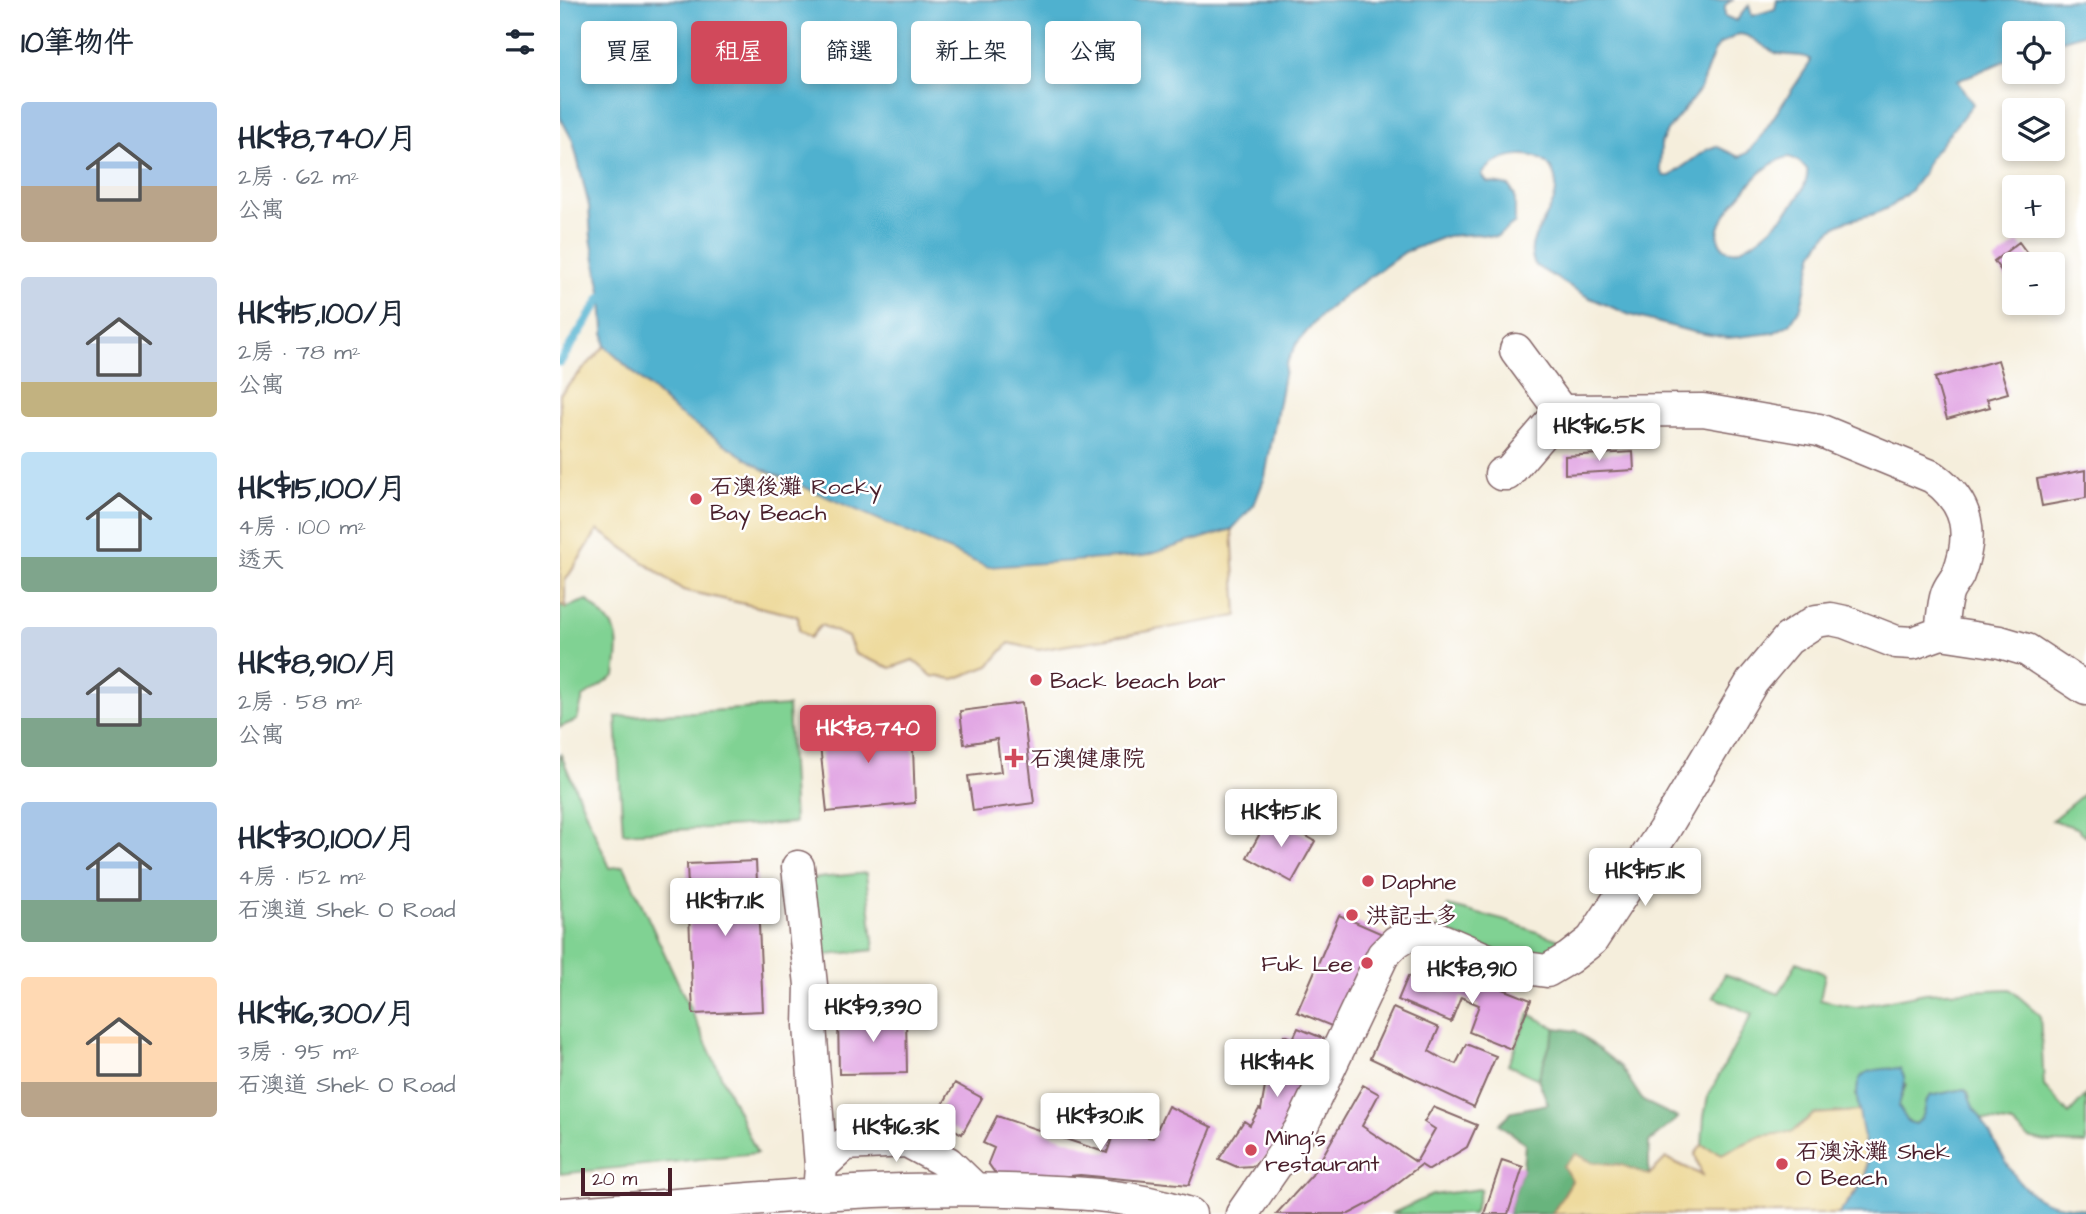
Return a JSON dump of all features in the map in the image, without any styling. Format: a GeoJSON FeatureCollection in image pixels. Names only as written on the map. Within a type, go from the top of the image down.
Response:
{"type":"FeatureCollection","features":[{"type":"Feature","properties":{"kind":"street"},"geometry":{"type":"LineString","coordinates":[[1516,350],[1561,411]]}},
{"type":"Feature","properties":{"kind":"street"},"geometry":{"type":"LineString","coordinates":[[1501,474],[1507,474],[1561,411],[1703,410],[1819,430],[1933,477],[1947,488],[1959,503],[1968,542],[1957,575],[1947,594],[1941,633]]}},
{"type":"Feature","properties":{"kind":"street"},"geometry":{"type":"LineString","coordinates":[[1242,1214],[1300,1130],[1383,955],[1407,935],[1420,934],[1437,938],[1497,964],[1547,971],[1569,958],[1592,940],[1664,830],[1752,682],[1788,639],[1816,621],[1831,619],[1845,622],[1896,642],[1913,643],[1941,633],[2000,642],[2027,650],[2086,689]]}},
{"type":"Feature","properties":{"kind":"street"},"geometry":{"type":"LineString","coordinates":[[799,866],[811,985],[810,1026],[820,1180]]}},
{"type":"Feature","properties":{"kind":"street"},"geometry":{"type":"LineString","coordinates":[[820,1180],[845,1144],[908,1141],[948,1163],[975,1189]]}},
{"type":"Feature","properties":{"kind":"street"},"geometry":{"type":"LineString","coordinates":[[562,1214],[820,1180],[909,1189],[1083,1192],[1163,1205],[1191,1214]]}},
{"type":"Feature","properties":{"kind":"green space"},"geometry":{"type":"Polygon","coordinates":[[[587,600],[612,626],[615,633],[618,650],[615,676],[583,697],[577,720],[560,727],[560,603],[565,608],[587,600]]]}},
{"type":"Feature","properties":{"kind":"green space"},"geometry":{"type":"Polygon","coordinates":[[[788,706],[794,823],[623,833],[616,717],[788,706]]]}},
{"type":"Feature","properties":{"kind":"green space"},"geometry":{"type":"Polygon","coordinates":[[[560,753],[610,868],[624,866],[757,1153],[560,1174],[560,753]]]}},
{"type":"Feature","properties":{"kind":"green space"},"geometry":{"type":"Polygon","coordinates":[[[2086,792],[2086,836],[2077,828],[2052,820],[2086,792]]]}},
{"type":"Feature","properties":{"kind":"green space"},"geometry":{"type":"Polygon","coordinates":[[[866,873],[874,950],[818,956],[810,879],[866,873]]]}},
{"type":"Feature","properties":{"kind":"green space"},"geometry":{"type":"Polygon","coordinates":[[[1448,906],[1506,921],[1562,941],[1552,954],[1543,959],[1534,960],[1507,954],[1439,929],[1448,906]]]}},
{"type":"Feature","properties":{"kind":"green space"},"geometry":{"type":"Polygon","coordinates":[[[1797,962],[1825,974],[1820,1000],[1856,1007],[1925,993],[2010,989],[2040,1015],[2044,1086],[2069,1114],[2086,1095],[2086,1144],[2050,1143],[2028,1138],[2013,1124],[1982,1119],[1964,1089],[1930,1096],[1916,1124],[1908,1122],[1898,1107],[1906,1084],[1856,1094],[1860,1111],[1814,1114],[1792,1132],[1761,1136],[1722,1154],[1702,1145],[1708,1096],[1752,1014],[1713,997],[1725,974],[1779,994],[1797,962]]]}},
{"type":"Feature","properties":{"kind":"green space"},"geometry":{"type":"Polygon","coordinates":[[[1529,1014],[1556,1028],[1538,1079],[1508,1065],[1529,1014]]]}},
{"type":"Feature","properties":{"kind":"green space"},"geometry":{"type":"Polygon","coordinates":[[[1556,1028],[1576,1031],[1621,1067],[1643,1101],[1678,1118],[1649,1142],[1649,1176],[1622,1165],[1592,1162],[1572,1181],[1552,1214],[1508,1214],[1523,1167],[1525,1143],[1499,1124],[1513,1111],[1548,1104],[1538,1079],[1556,1028]]]}},
{"type":"Feature","properties":{"kind":"green space"},"geometry":{"type":"Polygon","coordinates":[[[1481,1189],[1473,1214],[1391,1214],[1432,1195],[1481,1189]]]}},
{"type":"Feature","properties":{"kind":"sand","name":"石澳後灘 Rocky Bay Beach"},"geometry":{"type":"Polygon","coordinates":[[[605,346],[676,412],[1144,556],[1232,529],[1237,616],[1039,650],[1009,643],[989,666],[954,679],[932,676],[913,660],[891,668],[855,654],[848,637],[821,625],[810,638],[799,630],[798,616],[683,590],[598,530],[565,581],[565,608],[560,603],[560,394],[605,346]]]}},
{"type":"Feature","properties":{"kind":"sand","name":"石澳泳灘 Shek O Beach"},"geometry":{"type":"Polygon","coordinates":[[[1860,1111],[1867,1153],[1865,1177],[1839,1214],[1552,1214],[1572,1181],[1563,1166],[1576,1154],[1592,1162],[1622,1165],[1649,1175],[1666,1158],[1702,1175],[1695,1154],[1702,1145],[1722,1154],[1761,1136],[1792,1132],[1814,1114],[1860,1111]]]}},
{"type":"Feature","properties":{"kind":"water"},"geometry":{"type":"Polygon","coordinates":[[[560,0],[1732,0],[1725,5],[1725,16],[1736,21],[1749,5],[1752,16],[1775,9],[1777,0],[2086,0],[2086,33],[2065,39],[2065,21],[2002,21],[2002,62],[1957,81],[1973,104],[1929,159],[1923,174],[1910,191],[1892,206],[1837,225],[1825,236],[1814,252],[1801,307],[1790,324],[1773,333],[1728,338],[1693,332],[1630,315],[1588,297],[1536,266],[1532,255],[1533,244],[1554,200],[1554,175],[1549,165],[1531,156],[1520,155],[1498,161],[1482,175],[1487,182],[1509,186],[1515,196],[1515,223],[1496,237],[1476,234],[1447,236],[1405,252],[1320,316],[1297,343],[1286,364],[1265,477],[1254,505],[1232,529],[1144,556],[987,567],[763,469],[676,412],[605,346],[602,297],[591,238],[589,206],[573,141],[560,117],[560,0]],[[1739,34],[1720,44],[1714,52],[1699,91],[1667,131],[1661,143],[1660,170],[1664,176],[1670,176],[1706,150],[1716,146],[1739,157],[1747,153],[1810,63],[1807,57],[1776,53],[1739,34]],[[1789,157],[1781,159],[1761,172],[1730,208],[1718,237],[1725,249],[1738,250],[1761,237],[1794,204],[1806,180],[1807,169],[1789,157]]]}},
{"type":"Feature","properties":{"kind":"water"},"geometry":{"type":"Polygon","coordinates":[[[1900,1068],[1905,1083],[1899,1107],[1908,1122],[1916,1124],[1930,1096],[1964,1089],[2006,1163],[2020,1182],[2043,1201],[2086,1209],[2086,1214],[1839,1214],[1863,1183],[1867,1167],[1858,1108],[1858,1083],[1863,1075],[1871,1071],[1900,1068]]]}},
{"type":"Feature","properties":{"kind":"building"},"geometry":{"type":"Polygon","coordinates":[[[2019,242],[2026,252],[2006,252],[2019,242]]]}},
{"type":"Feature","properties":{"kind":"building"},"geometry":{"type":"Polygon","coordinates":[[[2002,255],[2002,272],[1994,261],[2002,255]]]}},
{"type":"Feature","properties":{"kind":"building"},"geometry":{"type":"Polygon","coordinates":[[[1998,360],[2008,393],[1987,399],[1990,407],[1947,419],[1935,378],[1998,360]]]}},
{"type":"Feature","properties":{"kind":"building"},"geometry":{"type":"Polygon","coordinates":[[[1633,452],[1634,470],[1565,474],[1565,456],[1633,452]]]}},
{"type":"Feature","properties":{"kind":"building"},"geometry":{"type":"Polygon","coordinates":[[[2086,470],[2086,498],[2042,506],[2037,479],[2086,470]]]}},
{"type":"Feature","properties":{"kind":"building","name":"石澳健康院"},"geometry":{"type":"Polygon","coordinates":[[[1022,703],[1034,803],[973,811],[968,776],[1001,772],[997,739],[964,744],[960,711],[1022,703]]]}},
{"type":"Feature","properties":{"kind":"building"},"geometry":{"type":"Polygon","coordinates":[[[912,720],[915,803],[827,812],[818,726],[912,720]]]}},
{"type":"Feature","properties":{"kind":"building"},"geometry":{"type":"Polygon","coordinates":[[[1270,815],[1315,841],[1292,882],[1247,857],[1270,815]]]}},
{"type":"Feature","properties":{"kind":"building"},"geometry":{"type":"Polygon","coordinates":[[[756,861],[763,1011],[693,1014],[687,864],[756,861]]]}},
{"type":"Feature","properties":{"kind":"building"},"geometry":{"type":"Polygon","coordinates":[[[1339,915],[1387,936],[1346,1032],[1297,1012],[1339,915]]]}},
{"type":"Feature","properties":{"kind":"building"},"geometry":{"type":"Polygon","coordinates":[[[1455,970],[1531,1000],[1511,1049],[1469,1032],[1479,1005],[1461,997],[1451,1022],[1398,1000],[1408,976],[1445,992],[1455,970]]]}},
{"type":"Feature","properties":{"kind":"building"},"geometry":{"type":"Polygon","coordinates":[[[1393,1008],[1439,1028],[1429,1051],[1443,1059],[1456,1064],[1466,1044],[1496,1056],[1474,1107],[1370,1058],[1393,1008]]]}},
{"type":"Feature","properties":{"kind":"building"},"geometry":{"type":"Polygon","coordinates":[[[906,1014],[907,1073],[839,1074],[838,1015],[906,1014]]]}},
{"type":"Feature","properties":{"kind":"building"},"geometry":{"type":"Polygon","coordinates":[[[1298,1028],[1330,1041],[1268,1156],[1252,1166],[1237,1167],[1219,1159],[1244,1121],[1250,1125],[1259,1109],[1261,1110],[1266,1081],[1284,1035],[1293,1039],[1298,1028]]]}},
{"type":"Feature","properties":{"kind":"building"},"geometry":{"type":"Polygon","coordinates":[[[955,1083],[982,1098],[962,1134],[935,1118],[955,1083]]]}},
{"type":"Feature","properties":{"kind":"building"},"geometry":{"type":"Polygon","coordinates":[[[1363,1085],[1379,1094],[1362,1126],[1416,1162],[1435,1129],[1424,1122],[1433,1107],[1477,1125],[1467,1147],[1429,1170],[1421,1165],[1374,1201],[1349,1214],[1276,1214],[1312,1175],[1363,1085]]]}},
{"type":"Feature","properties":{"kind":"building"},"geometry":{"type":"Polygon","coordinates":[[[1168,1106],[1212,1127],[1189,1185],[1080,1175],[1009,1182],[995,1173],[988,1163],[994,1148],[983,1143],[997,1116],[1107,1153],[1114,1132],[1153,1138],[1168,1106]]]}},
{"type":"Feature","properties":{"kind":"building"},"geometry":{"type":"Polygon","coordinates":[[[904,1121],[905,1134],[860,1138],[859,1125],[904,1121]]]}},
{"type":"Feature","properties":{"kind":"building"},"geometry":{"type":"Polygon","coordinates":[[[1502,1160],[1523,1167],[1508,1214],[1484,1214],[1502,1160]]]}},
{"type":"Feature","properties":{"kind":"waterway"},"geometry":{"type":"LineString","coordinates":[[560,362],[602,297]]}},
{"type":"Feature","properties":{"kind":"place","name":"石澳後灘 Rocky Bay Beach"},"geometry":{"type":"Point","coordinates":[696,499]}},
{"type":"Feature","properties":{"kind":"place","name":"Back beach bar"},"geometry":{"type":"Point","coordinates":[1036,680]}},
{"type":"Feature","properties":{"kind":"place","name":"石澳健康院"},"geometry":{"type":"Point","coordinates":[1014,758]}},
{"type":"Feature","properties":{"kind":"place","name":"Daphne"},"geometry":{"type":"Point","coordinates":[1368,881]}},
{"type":"Feature","properties":{"kind":"place","name":"洪記士多"},"geometry":{"type":"Point","coordinates":[1352,915]}},
{"type":"Feature","properties":{"kind":"place","name":"Fuk Lee"},"geometry":{"type":"Point","coordinates":[1367,963]}},
{"type":"Feature","properties":{"kind":"place","name":"Ming's restaurant"},"geometry":{"type":"Point","coordinates":[1251,1150]}},
{"type":"Feature","properties":{"kind":"place","name":"石澳泳灘 Shek O Beach"},"geometry":{"type":"Point","coordinates":[1782,1164]}}]}
